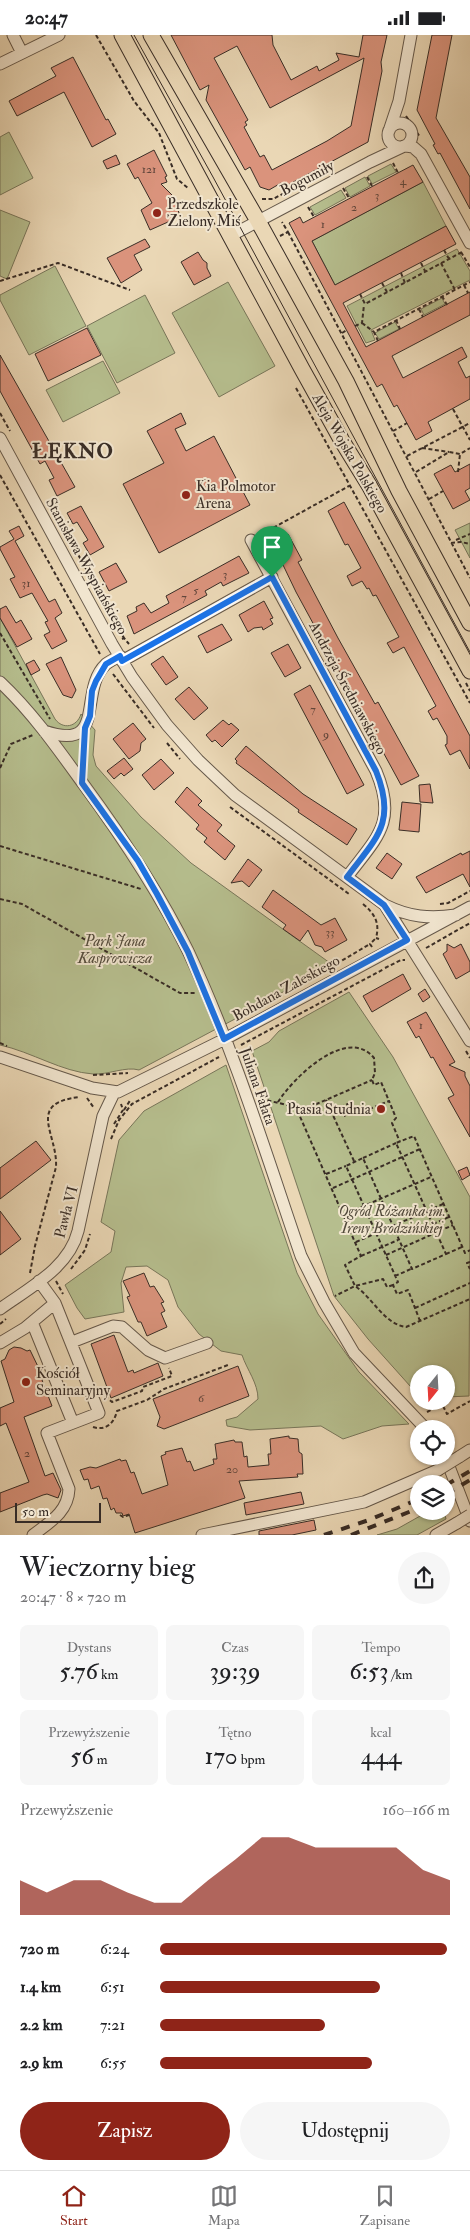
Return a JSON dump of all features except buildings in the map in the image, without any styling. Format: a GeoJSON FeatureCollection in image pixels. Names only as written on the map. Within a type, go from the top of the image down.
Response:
{"type":"FeatureCollection","features":[{"type":"Feature","properties":{"kind":"main road","name":"Aleja Wojska Polskiego"},"geometry":{"type":"LineString","coordinates":[[122,35],[230,236],[470,671]]}},
{"type":"Feature","properties":{"kind":"main road","name":"Aleja Wojska Polskiego"},"geometry":{"type":"LineString","coordinates":[[151,35],[258,221],[356,401],[399,491],[470,623]]}},
{"type":"Feature","properties":{"kind":"street"},"geometry":{"type":"LineString","coordinates":[[12,35],[22,53]]}},
{"type":"Feature","properties":{"kind":"street"},"geometry":{"type":"LineString","coordinates":[[0,65],[59,35]]}},
{"type":"Feature","properties":{"kind":"street","name":"Bogumiły"},"geometry":{"type":"LineString","coordinates":[[370,162],[386,147],[389,134],[403,105],[411,35]]}},
{"type":"Feature","properties":{"kind":"street"},"geometry":{"type":"LineString","coordinates":[[403,105],[401,114],[410,128],[412,139],[405,146]]}},
{"type":"Feature","properties":{"kind":"street"},"geometry":{"type":"LineString","coordinates":[[410,128],[399,123],[392,127],[389,134],[395,146],[413,147],[421,153],[470,243]]}},
{"type":"Feature","properties":{"kind":"street","name":"Bogumiły"},"geometry":{"type":"LineString","coordinates":[[258,221],[370,162],[405,146]]}},
{"type":"Feature","properties":{"kind":"street"},"geometry":{"type":"LineString","coordinates":[[230,236],[258,221]]}},
{"type":"Feature","properties":{"kind":"street","name":"Stanisława Wyspiańskiego"},"geometry":{"type":"LineString","coordinates":[[0,438],[112,644],[158,714],[208,770],[246,804],[379,901],[396,911],[417,917],[432,918],[456,915]]}},
{"type":"Feature","properties":{"kind":"street","name":"Andrzeja Średniawskiego"},"geometry":{"type":"LineString","coordinates":[[251,540],[376,771],[383,790],[385,813],[381,830],[347,877]]}},
{"type":"Feature","properties":{"kind":"street"},"geometry":{"type":"LineString","coordinates":[[42,731],[61,737],[76,735],[85,728],[90,716],[96,681],[106,664],[136,653],[272,577]]}},
{"type":"Feature","properties":{"kind":"street","name":"Juliana Fałata"},"geometry":{"type":"LineString","coordinates":[[0,682],[24,707],[82,783],[138,861],[157,894],[188,952],[230,1051],[301,1256],[324,1302],[361,1362],[417,1420]]}},
{"type":"Feature","properties":{"kind":"street","name":"Stanisława Wyspiańskiego"},"geometry":{"type":"LineString","coordinates":[[379,901],[392,916],[470,1041]]}},
{"type":"Feature","properties":{"kind":"street","name":"Bohdana Zaleskiego"},"geometry":{"type":"LineString","coordinates":[[114,1093],[148,1079],[470,907]]}},
{"type":"Feature","properties":{"kind":"street"},"geometry":{"type":"LineString","coordinates":[[0,1057],[92,1088],[114,1093]]}},
{"type":"Feature","properties":{"kind":"street","name":"Pawła VI"},"geometry":{"type":"LineString","coordinates":[[0,1309],[37,1276],[64,1261],[75,1243],[104,1115],[114,1093]]}},
{"type":"Feature","properties":{"kind":"street"},"geometry":{"type":"LineString","coordinates":[[33,1535],[66,1508],[69,1499],[69,1489],[47,1433],[99,1413],[55,1303],[37,1276]]}},
{"type":"Feature","properties":{"kind":"street"},"geometry":{"type":"LineString","coordinates":[[0,1343],[32,1322],[55,1303]]}},
{"type":"Feature","properties":{"kind":"street"},"geometry":{"type":"LineString","coordinates":[[32,1322],[79,1421]]}},
{"type":"Feature","properties":{"kind":"street"},"geometry":{"type":"LineString","coordinates":[[72,1342],[113,1327],[122,1327],[148,1350],[165,1358],[207,1343]]}},
{"type":"Feature","properties":{"kind":"street"},"geometry":{"type":"LineString","coordinates":[[202,1535],[364,1502],[438,1470],[470,1450]]}},
{"type":"Feature","properties":{"kind":"street"},"geometry":{"type":"LineString","coordinates":[[448,1465],[470,1521]]}},
{"type":"Feature","properties":{"kind":"street"},"geometry":{"type":"LineString","coordinates":[[436,1535],[470,1515]]}},
{"type":"Feature","properties":{"kind":"path"},"geometry":{"type":"LineString","coordinates":[[96,35],[134,101],[159,133],[177,179],[193,192]]}},
{"type":"Feature","properties":{"kind":"path"},"geometry":{"type":"LineString","coordinates":[[403,105],[406,115],[421,139]]}},
{"type":"Feature","properties":{"kind":"path"},"geometry":{"type":"LineString","coordinates":[[398,158],[392,161],[398,173]]}},
{"type":"Feature","properties":{"kind":"path"},"geometry":{"type":"LineString","coordinates":[[257,192],[262,200],[272,199],[327,171]]}},
{"type":"Feature","properties":{"kind":"path"},"geometry":{"type":"LineString","coordinates":[[366,175],[372,186]]}},
{"type":"Feature","properties":{"kind":"path"},"geometry":{"type":"LineString","coordinates":[[338,190],[350,184]]}},
{"type":"Feature","properties":{"kind":"path"},"geometry":{"type":"LineString","coordinates":[[343,188],[349,198]]}},
{"type":"Feature","properties":{"kind":"path"},"geometry":{"type":"LineString","coordinates":[[308,207],[314,217]]}},
{"type":"Feature","properties":{"kind":"path"},"geometry":{"type":"LineString","coordinates":[[280,217],[416,472],[470,578]]}},
{"type":"Feature","properties":{"kind":"path"},"geometry":{"type":"LineString","coordinates":[[274,240],[288,232]]}},
{"type":"Feature","properties":{"kind":"path"},"geometry":{"type":"LineString","coordinates":[[444,250],[449,259]]}},
{"type":"Feature","properties":{"kind":"path"},"geometry":{"type":"LineString","coordinates":[[364,304],[462,252]]}},
{"type":"Feature","properties":{"kind":"path"},"geometry":{"type":"LineString","coordinates":[[0,281],[58,263],[130,290]]}},
{"type":"Feature","properties":{"kind":"path"},"geometry":{"type":"LineString","coordinates":[[421,263],[425,271]]}},
{"type":"Feature","properties":{"kind":"path"},"geometry":{"type":"LineString","coordinates":[[441,263],[455,290]]}},
{"type":"Feature","properties":{"kind":"path"},"geometry":{"type":"LineString","coordinates":[[401,273],[405,283]]}},
{"type":"Feature","properties":{"kind":"path"},"geometry":{"type":"LineString","coordinates":[[374,332],[470,282]]}},
{"type":"Feature","properties":{"kind":"path"},"geometry":{"type":"LineString","coordinates":[[382,283],[387,292]]}},
{"type":"Feature","properties":{"kind":"path"},"geometry":{"type":"LineString","coordinates":[[464,285],[468,293]]}},
{"type":"Feature","properties":{"kind":"path"},"geometry":{"type":"LineString","coordinates":[[360,295],[364,304],[362,323]]}},
{"type":"Feature","properties":{"kind":"path"},"geometry":{"type":"LineString","coordinates":[[442,296],[447,305]]}},
{"type":"Feature","properties":{"kind":"path"},"geometry":{"type":"LineString","coordinates":[[419,309],[423,317]]}},
{"type":"Feature","properties":{"kind":"path"},"geometry":{"type":"LineString","coordinates":[[396,320],[400,329]]}},
{"type":"Feature","properties":{"kind":"path"},"geometry":{"type":"LineString","coordinates":[[355,326],[362,323]]}},
{"type":"Feature","properties":{"kind":"path"},"geometry":{"type":"LineString","coordinates":[[362,323],[374,332],[378,341]]}},
{"type":"Feature","properties":{"kind":"path"},"geometry":{"type":"LineString","coordinates":[[342,333],[347,330]]}},
{"type":"Feature","properties":{"kind":"path"},"geometry":{"type":"LineString","coordinates":[[299,393],[470,703]]}},
{"type":"Feature","properties":{"kind":"path"},"geometry":{"type":"LineString","coordinates":[[453,409],[470,440]]}},
{"type":"Feature","properties":{"kind":"path"},"geometry":{"type":"LineString","coordinates":[[0,413],[14,439]]}},
{"type":"Feature","properties":{"kind":"path"},"geometry":{"type":"LineString","coordinates":[[393,431],[407,423]]}},
{"type":"Feature","properties":{"kind":"path"},"geometry":{"type":"LineString","coordinates":[[407,456],[470,423]]}},
{"type":"Feature","properties":{"kind":"path"},"geometry":{"type":"LineString","coordinates":[[422,449],[460,454],[470,448]]}},
{"type":"Feature","properties":{"kind":"path"},"geometry":{"type":"LineString","coordinates":[[416,472],[449,452]]}},
{"type":"Feature","properties":{"kind":"path"},"geometry":{"type":"LineString","coordinates":[[458,472],[460,454]]}},
{"type":"Feature","properties":{"kind":"path"},"geometry":{"type":"LineString","coordinates":[[251,540],[350,486]]}},
{"type":"Feature","properties":{"kind":"path"},"geometry":{"type":"LineString","coordinates":[[429,499],[443,491]]}},
{"type":"Feature","properties":{"kind":"path"},"geometry":{"type":"LineString","coordinates":[[62,525],[124,638],[136,653]]}},
{"type":"Feature","properties":{"kind":"path"},"geometry":{"type":"LineString","coordinates":[[452,542],[470,534]]}},
{"type":"Feature","properties":{"kind":"path"},"geometry":{"type":"LineString","coordinates":[[452,542],[470,544]]}},
{"type":"Feature","properties":{"kind":"path"},"geometry":{"type":"LineString","coordinates":[[0,633],[61,737]]}},
{"type":"Feature","properties":{"kind":"path"},"geometry":{"type":"LineString","coordinates":[[112,644],[124,638]]}},
{"type":"Feature","properties":{"kind":"path"},"geometry":{"type":"LineString","coordinates":[[82,783],[85,728]]}},
{"type":"Feature","properties":{"kind":"path"},"geometry":{"type":"LineString","coordinates":[[0,768],[11,744],[42,731]]}},
{"type":"Feature","properties":{"kind":"path"},"geometry":{"type":"LineString","coordinates":[[0,846],[157,894]]}},
{"type":"Feature","properties":{"kind":"path"},"geometry":{"type":"LineString","coordinates":[[438,904],[448,903],[470,891]]}},
{"type":"Feature","properties":{"kind":"path"},"geometry":{"type":"LineString","coordinates":[[0,899],[22,904],[180,993],[206,993]]}},
{"type":"Feature","properties":{"kind":"path"},"geometry":{"type":"LineString","coordinates":[[329,969],[370,944],[376,938],[377,922],[374,914],[362,903]]}},
{"type":"Feature","properties":{"kind":"path"},"geometry":{"type":"LineString","coordinates":[[423,951],[470,923]]}},
{"type":"Feature","properties":{"kind":"path"},"geometry":{"type":"LineString","coordinates":[[370,944],[372,948]]}},
{"type":"Feature","properties":{"kind":"path"},"geometry":{"type":"LineString","coordinates":[[132,1105],[400,960],[409,961]]}},
{"type":"Feature","properties":{"kind":"path"},"geometry":{"type":"LineString","coordinates":[[381,963],[384,969]]}},
{"type":"Feature","properties":{"kind":"path"},"geometry":{"type":"LineString","coordinates":[[278,1102],[308,1069],[344,1048],[362,1048],[374,1058],[376,1066],[372,1080],[374,1085],[381,1083],[396,1118],[392,1123],[400,1142]]}},
{"type":"Feature","properties":{"kind":"path"},"geometry":{"type":"LineString","coordinates":[[90,1080],[92,1075],[127,1074],[134,1070]]}},
{"type":"Feature","properties":{"kind":"path"},"geometry":{"type":"LineString","coordinates":[[298,1111],[372,1080]]}},
{"type":"Feature","properties":{"kind":"path"},"geometry":{"type":"LineString","coordinates":[[37,1276],[30,1274],[35,1246],[56,1167],[56,1155],[46,1121],[49,1111],[63,1099],[86,1095],[94,1105],[95,1114]]}},
{"type":"Feature","properties":{"kind":"path"},"geometry":{"type":"LineString","coordinates":[[267,1099],[292,1106],[298,1111],[361,1255]]}},
{"type":"Feature","properties":{"kind":"path"},"geometry":{"type":"LineString","coordinates":[[326,1100],[354,1162]]}},
{"type":"Feature","properties":{"kind":"path"},"geometry":{"type":"LineString","coordinates":[[331,1111],[350,1103],[355,1115],[389,1101]]}},
{"type":"Feature","properties":{"kind":"path"},"geometry":{"type":"LineString","coordinates":[[340,1107],[345,1116],[354,1112]]}},
{"type":"Feature","properties":{"kind":"path"},"geometry":{"type":"LineString","coordinates":[[326,1175],[414,1135],[462,1247],[465,1253],[470,1250]]}},
{"type":"Feature","properties":{"kind":"path"},"geometry":{"type":"LineString","coordinates":[[396,1143],[446,1254]]}},
{"type":"Feature","properties":{"kind":"path"},"geometry":{"type":"LineString","coordinates":[[332,1189],[420,1149]]}},
{"type":"Feature","properties":{"kind":"path"},"geometry":{"type":"LineString","coordinates":[[363,1158],[412,1269]]}},
{"type":"Feature","properties":{"kind":"path"},"geometry":{"type":"LineString","coordinates":[[324,1302],[355,1286],[383,1279],[387,1287],[398,1282],[346,1166]]}},
{"type":"Feature","properties":{"kind":"path"},"geometry":{"type":"LineString","coordinates":[[344,1215],[431,1177]]}},
{"type":"Feature","properties":{"kind":"path"},"geometry":{"type":"LineString","coordinates":[[355,1242],[443,1204]]}},
{"type":"Feature","properties":{"kind":"path"},"geometry":{"type":"LineString","coordinates":[[433,1224],[449,1217]]}},
{"type":"Feature","properties":{"kind":"path"},"geometry":{"type":"LineString","coordinates":[[386,1255],[453,1225]]}},
{"type":"Feature","properties":{"kind":"path"},"geometry":{"type":"LineString","coordinates":[[399,1239],[361,1255],[345,1265],[355,1286],[363,1291],[388,1319],[398,1326],[406,1327],[470,1299]]}},
{"type":"Feature","properties":{"kind":"path"},"geometry":{"type":"LineString","coordinates":[[395,1276],[462,1247]]}},
{"type":"Feature","properties":{"kind":"path"},"geometry":{"type":"LineString","coordinates":[[470,1262],[467,1263],[470,1269]]}},
{"type":"Feature","properties":{"kind":"path"},"geometry":{"type":"LineString","coordinates":[[56,1281],[60,1287]]}},
{"type":"Feature","properties":{"kind":"path"},"geometry":{"type":"LineString","coordinates":[[415,1308],[470,1283]]}},
{"type":"Feature","properties":{"kind":"path"},"geometry":{"type":"LineString","coordinates":[[393,1285],[397,1295],[408,1290],[420,1321]]}},
{"type":"Feature","properties":{"kind":"path"},"geometry":{"type":"LineString","coordinates":[[79,1421],[96,1428],[107,1427],[112,1423],[117,1411],[147,1400],[164,1389],[228,1365]]}},
{"type":"Feature","properties":{"kind":"path"},"geometry":{"type":"LineString","coordinates":[[103,1395],[112,1402],[142,1391],[143,1387],[172,1376],[171,1373]]}},
{"type":"Feature","properties":{"kind":"path"},"geometry":{"type":"LineString","coordinates":[[455,1409],[470,1401]]}},
{"type":"Feature","properties":{"kind":"path"},"geometry":{"type":"LineString","coordinates":[[445,1410],[447,1414],[454,1410]]}},
{"type":"Feature","properties":{"kind":"path"},"geometry":{"type":"LineString","coordinates":[[120,1515],[124,1517],[129,1515]]}},
{"type":"Feature","properties":{"kind":"green space"},"geometry":{"type":"Polygon","coordinates":[[[9,132],[33,178],[0,195],[0,137],[9,132]]]}},
{"type":"Feature","properties":{"kind":"green space"},"geometry":{"type":"Polygon","coordinates":[[[391,164],[396,172],[372,184],[368,176],[391,164]]]}},
{"type":"Feature","properties":{"kind":"green space"},"geometry":{"type":"Polygon","coordinates":[[[365,177],[370,186],[350,197],[345,188],[365,177]]]}},
{"type":"Feature","properties":{"kind":"green space"},"geometry":{"type":"Polygon","coordinates":[[[423,182],[446,226],[335,285],[312,241],[423,182]]]}},
{"type":"Feature","properties":{"kind":"green space"},"geometry":{"type":"Polygon","coordinates":[[[341,190],[346,198],[315,215],[310,207],[341,190]]]}},
{"type":"Feature","properties":{"kind":"green space"},"geometry":{"type":"Polygon","coordinates":[[[0,210],[30,222],[7,279],[0,276],[0,210]]]}},
{"type":"Feature","properties":{"kind":"green space"},"geometry":{"type":"Polygon","coordinates":[[[457,249],[470,271],[470,280],[371,330],[375,340],[366,343],[347,306],[457,249]]]}},
{"type":"Feature","properties":{"kind":"green space"},"geometry":{"type":"Polygon","coordinates":[[[55,266],[86,326],[29,355],[0,300],[0,295],[55,266]]]}},
{"type":"Feature","properties":{"kind":"green space"},"geometry":{"type":"Polygon","coordinates":[[[228,282],[275,366],[219,397],[172,313],[228,282]]]}},
{"type":"Feature","properties":{"kind":"green space"},"geometry":{"type":"Polygon","coordinates":[[[145,295],[175,353],[117,383],[87,326],[145,295]]]}},
{"type":"Feature","properties":{"kind":"green space"},"geometry":{"type":"Polygon","coordinates":[[[442,298],[445,304],[424,315],[421,309],[442,298]]]}},
{"type":"Feature","properties":{"kind":"green space"},"geometry":{"type":"Polygon","coordinates":[[[395,322],[399,329],[379,339],[375,333],[395,322]]]}},
{"type":"Feature","properties":{"kind":"green space"},"geometry":{"type":"Polygon","coordinates":[[[103,361],[120,393],[63,422],[46,390],[103,361]]]}},
{"type":"Feature","properties":{"kind":"green space"},"geometry":{"type":"Polygon","coordinates":[[[470,523],[470,558],[455,530],[470,523]]]}},
{"type":"Feature","properties":{"kind":"green space","name":"Park Jana Kasprowicza"},"geometry":{"type":"Polygon","coordinates":[[[0,618],[55,719],[66,726],[76,722],[81,714],[95,730],[93,755],[96,766],[141,817],[191,863],[330,963],[265,1003],[139,1070],[128,1069],[99,1074],[81,1072],[58,1066],[24,1052],[0,1045],[0,618]]]}},
{"type":"Feature","properties":{"kind":"green space","name":"Ogród Różanka im. Ireny Brodzińskiej"},"geometry":{"type":"Polygon","coordinates":[[[349,992],[393,1057],[470,1197],[469,1396],[455,1397],[455,1365],[410,1365],[410,1386],[368,1339],[334,1296],[252,1051],[269,1042],[279,1031],[349,992]]]}},
{"type":"Feature","properties":{"kind":"green space"},"geometry":{"type":"Polygon","coordinates":[[[226,1065],[297,1273],[318,1314],[359,1372],[409,1424],[382,1426],[343,1439],[321,1426],[250,1430],[227,1426],[226,1420],[237,1417],[258,1399],[254,1382],[242,1355],[221,1351],[199,1334],[178,1307],[168,1280],[147,1266],[126,1267],[121,1283],[124,1312],[85,1319],[65,1285],[111,1252],[115,1231],[101,1222],[119,1140],[144,1111],[226,1065]]]}},
{"type":"Feature","properties":{"kind":"green space"},"geometry":{"type":"Polygon","coordinates":[[[413,1520],[444,1520],[417,1535],[377,1535],[397,1529],[413,1520]]]}},
{"type":"Feature","properties":{"kind":"tram line"},"geometry":{"type":"LineString","coordinates":[[134,35],[470,652]]}},
{"type":"Feature","properties":{"kind":"railway"},"geometry":{"type":"LineString","coordinates":[[455,1480],[470,1471]]}},
{"type":"Feature","properties":{"kind":"railway"},"geometry":{"type":"LineString","coordinates":[[455,1489],[470,1480]]}},
{"type":"Feature","properties":{"kind":"railway"},"geometry":{"type":"LineString","coordinates":[[324,1535],[369,1520],[410,1503]]}},
{"type":"Feature","properties":{"kind":"railway"},"geometry":{"type":"LineString","coordinates":[[351,1535],[410,1512]]}},
{"type":"Feature","properties":{"kind":"place","name":"Przedszkole Zielony Miś"},"geometry":{"type":"Point","coordinates":[157,213]}},
{"type":"Feature","properties":{"kind":"place","name":"Kia Polmotor Arena"},"geometry":{"type":"Point","coordinates":[186,495]}},
{"type":"Feature","properties":{"kind":"place","name":"Ptasia Studnia"},"geometry":{"type":"Point","coordinates":[381,1109]}},
{"type":"Feature","properties":{"kind":"place","name":"Kościół Seminaryjny"},"geometry":{"type":"Point","coordinates":[26,1382]}},
{"type":"Feature","properties":{"kind":"district","name":"ŁĘKNO"},"geometry":{"type":"Point","coordinates":[73,451]}},
{"type":"Feature","properties":{"kind":"route"},"geometry":{"type":"LineString","coordinates":[[272,577],[376,771],[385,798],[384,822],[381,830],[347,877],[384,905],[407,940],[224,1039],[188,952],[173,922],[138,861],[82,783],[85,728],[90,716],[92,691],[106,664],[120,656],[122,661],[272,577]]}}]}
